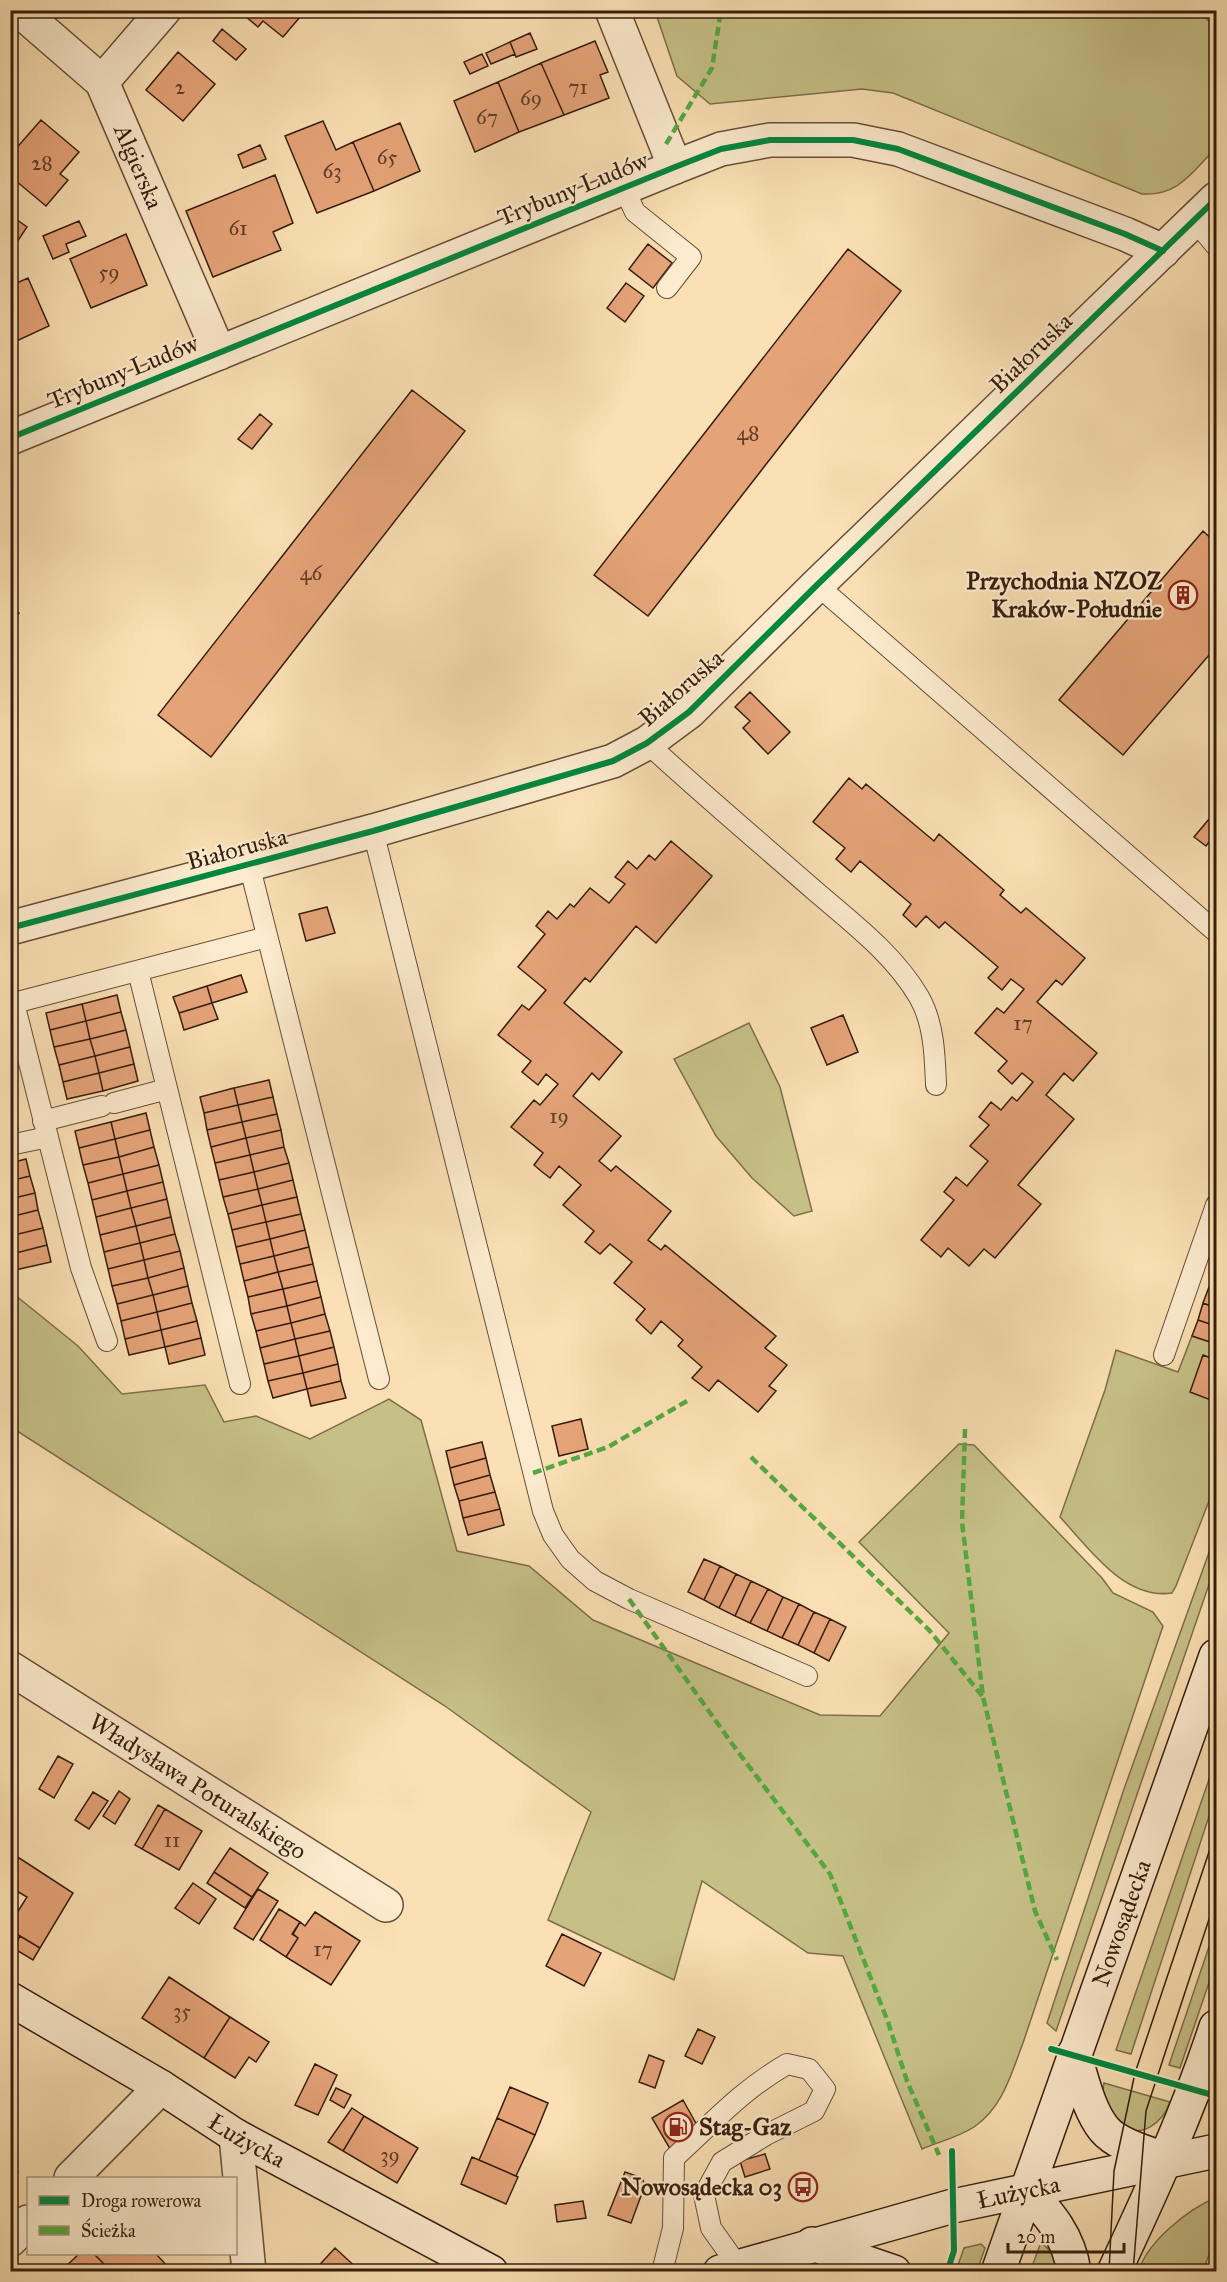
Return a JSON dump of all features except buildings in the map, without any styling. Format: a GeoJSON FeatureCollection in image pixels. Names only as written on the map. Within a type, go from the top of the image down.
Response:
{"type":"FeatureCollection","features":[{"type":"Feature","properties":{"kind":"street","name":"Algierska"},"geometry":{"type":"LineString","coordinates":[[19,10],[102,82],[219,353]]}},
{"type":"Feature","properties":{"kind":"street"},"geometry":{"type":"LineString","coordinates":[[102,82],[164,10]]}},
{"type":"Feature","properties":{"kind":"street"},"geometry":{"type":"LineString","coordinates":[[612,10],[675,167]]}},
{"type":"Feature","properties":{"kind":"street","name":"Trybuny Ludów"},"geometry":{"type":"LineString","coordinates":[[10,438],[675,167],[721,149],[770,140],[853,141],[898,149],[1125,234],[1163,251]]}},
{"type":"Feature","properties":{"kind":"street","name":"Białoruska"},"geometry":{"type":"LineString","coordinates":[[10,928],[373,831],[613,761],[647,743],[689,712],[817,585],[1206,210]]}},
{"type":"Feature","properties":{"kind":"street","name":"Nowosądecka"},"geometry":{"type":"LineString","coordinates":[[998,2271],[1216,1656]]}},
{"type":"Feature","properties":{"kind":"street","name":"Władysława Poturalskiego"},"geometry":{"type":"LineString","coordinates":[[10,1668],[386,1905]]}},
{"type":"Feature","properties":{"kind":"street","name":"Łużycka"},"geometry":{"type":"LineString","coordinates":[[10,1999],[161,2087],[236,2136],[490,2271]]}},
{"type":"Feature","properties":{"kind":"street"},"geometry":{"type":"LineString","coordinates":[[1114,2271],[1167,2160],[1195,2090],[1216,2027]]}},
{"type":"Feature","properties":{"kind":"street"},"geometry":{"type":"LineString","coordinates":[[1074,2054],[1096,2115],[1105,2131],[1130,2146],[1167,2160]]}},
{"type":"Feature","properties":{"kind":"street"},"geometry":{"type":"LineString","coordinates":[[72,2177],[161,2087]]}},
{"type":"Feature","properties":{"kind":"street"},"geometry":{"type":"LineString","coordinates":[[236,2136],[249,2271]]}},
{"type":"Feature","properties":{"kind":"street","name":"Łużycka"},"geometry":{"type":"LineString","coordinates":[[729,2269],[812,2244],[1026,2189],[1216,2151]]}},
{"type":"Feature","properties":{"kind":"street"},"geometry":{"type":"LineString","coordinates":[[1026,2189],[1053,2218],[1064,2236],[1074,2271]]}},
{"type":"Feature","properties":{"kind":"street"},"geometry":{"type":"LineString","coordinates":[[10,2240],[27,2223]]}},
{"type":"Feature","properties":{"kind":"street"},"geometry":{"type":"LineString","coordinates":[[812,2244],[894,2271]]}},
{"type":"Feature","properties":{"kind":"lane"},"geometry":{"type":"LineString","coordinates":[[624,188],[635,212],[691,257],[667,288]]}},
{"type":"Feature","properties":{"kind":"lane"},"geometry":{"type":"LineString","coordinates":[[1206,210],[1216,246]]}},
{"type":"Feature","properties":{"kind":"lane"},"geometry":{"type":"LineString","coordinates":[[817,585],[1216,931]]}},
{"type":"Feature","properties":{"kind":"lane"},"geometry":{"type":"LineString","coordinates":[[647,743],[859,929],[903,974],[920,998],[929,1026],[935,1055],[936,1085]]}},
{"type":"Feature","properties":{"kind":"lane"},"geometry":{"type":"LineString","coordinates":[[373,831],[540,1502],[553,1535],[570,1559],[595,1581],[629,1599],[807,1676]]}},
{"type":"Feature","properties":{"kind":"lane"},"geometry":{"type":"LineString","coordinates":[[249,864],[379,1379]]}},
{"type":"Feature","properties":{"kind":"lane"},"geometry":{"type":"LineString","coordinates":[[107,1341],[81,1268],[14,1003],[267,937]]}},
{"type":"Feature","properties":{"kind":"lane"},"geometry":{"type":"LineString","coordinates":[[138,971],[240,1384]]}},
{"type":"Feature","properties":{"kind":"lane"},"geometry":{"type":"LineString","coordinates":[[10,1145],[108,1105],[167,1089]]}},
{"type":"Feature","properties":{"kind":"lane"},"geometry":{"type":"LineString","coordinates":[[1164,1355],[1216,1205]]}},
{"type":"Feature","properties":{"kind":"lane"},"geometry":{"type":"LineString","coordinates":[[662,2271],[673,2228],[674,2158],[714,2121],[722,2109],[756,2082],[788,2064],[809,2070],[825,2089],[814,2111],[766,2134],[722,2162],[704,2195],[711,2228],[729,2269]]}},
{"type":"Feature","properties":{"kind":"shaded area"},"geometry":{"type":"Polygon","coordinates":[[[655,11],[1197,11],[1216,27],[1216,148],[1192,174],[1175,187],[1155,194],[1142,194],[893,93],[862,89],[710,104],[677,76],[655,11]]]}},
{"type":"Feature","properties":{"kind":"shaded area"},"geometry":{"type":"Polygon","coordinates":[[[749,1023],[780,1087],[812,1211],[794,1216],[752,1178],[716,1136],[674,1059],[749,1023]]]}},
{"type":"Feature","properties":{"kind":"shaded area"},"geometry":{"type":"Polygon","coordinates":[[[10,1291],[78,1346],[122,1394],[205,1385],[224,1422],[256,1416],[310,1439],[389,1399],[421,1420],[457,1551],[529,1566],[593,1620],[820,1715],[880,1716],[949,1633],[859,1542],[959,1444],[974,1445],[1102,1578],[1113,1593],[1153,1612],[1163,1626],[1023,2043],[1005,2089],[992,2110],[968,2131],[922,2149],[843,1956],[808,1953],[702,1881],[674,1980],[548,1920],[591,1812],[445,1706],[11,1427],[10,1291]]]}},
{"type":"Feature","properties":{"kind":"shaded area"},"geometry":{"type":"Polygon","coordinates":[[[1192,1336],[1216,1344],[1216,1483],[1176,1586],[1172,1593],[1155,1593],[1138,1588],[1109,1569],[1060,1517],[1105,1390],[1116,1350],[1178,1372],[1192,1336]]]}},
{"type":"Feature","properties":{"kind":"shaded area"},"geometry":{"type":"Polygon","coordinates":[[[1216,1533],[1216,1564],[1056,2031],[1047,2023],[1124,1789],[1216,1533]]]}},
{"type":"Feature","properties":{"kind":"shaded area"},"geometry":{"type":"Polygon","coordinates":[[[1216,1759],[1216,1795],[1131,2054],[1116,2050],[1216,1759]]]}},
{"type":"Feature","properties":{"kind":"shaded area"},"geometry":{"type":"Polygon","coordinates":[[[1216,1926],[1216,1962],[1180,2068],[1169,2065],[1216,1926]]]}},
{"type":"Feature","properties":{"kind":"shaded area"},"geometry":{"type":"Polygon","coordinates":[[[1104,2083],[1170,2102],[1162,2116],[1150,2127],[1135,2131],[1127,2129],[1116,2122],[1109,2111],[1102,2096],[1104,2083]]]}},
{"type":"Feature","properties":{"kind":"shaded area"},"geometry":{"type":"Polygon","coordinates":[[[1216,2198],[1216,2235],[1203,2271],[1139,2271],[1143,2260],[1159,2238],[1182,2218],[1216,2198]]]}},
{"type":"Feature","properties":{"kind":"shaded area"},"geometry":{"type":"Polygon","coordinates":[[[1041,2242],[1056,2257],[1055,2271],[1030,2272],[1041,2242]]]}},
{"type":"Feature","properties":{"kind":"shaded area"},"geometry":{"type":"Polygon","coordinates":[[[981,2244],[985,2248],[977,2271],[956,2271],[964,2248],[981,2244]]]}},
{"type":"Feature","properties":{"kind":"tram line"},"geometry":{"type":"LineString","coordinates":[[1109,2272],[1114,2171],[1135,2073],[1216,1831]]}},
{"type":"Feature","properties":{"kind":"tram line"},"geometry":{"type":"LineString","coordinates":[[1133,2272],[1146,2111],[1216,1898]]}},
{"type":"Feature","properties":{"kind":"marked path"},"geometry":{"type":"LineString","coordinates":[[666,144],[712,68],[721,10]]}},
{"type":"Feature","properties":{"kind":"marked path"},"geometry":{"type":"LineString","coordinates":[[533,1473],[608,1447],[687,1401]]}},
{"type":"Feature","properties":{"kind":"marked path"},"geometry":{"type":"LineString","coordinates":[[965,1429],[962,1522],[983,1697],[1035,1911],[1057,1960]]}},
{"type":"Feature","properties":{"kind":"marked path"},"geometry":{"type":"LineString","coordinates":[[751,1457],[929,1630],[983,1697]]}},
{"type":"Feature","properties":{"kind":"marked path"},"geometry":{"type":"LineString","coordinates":[[629,1599],[733,1745],[830,1874],[888,2022],[907,2081],[939,2155]]}},
{"type":"Feature","properties":{"kind":"cycle path"},"geometry":{"type":"LineString","coordinates":[[10,438],[675,167],[721,149],[770,140],[853,140],[898,149],[1125,234],[1163,251]]}},
{"type":"Feature","properties":{"kind":"cycle path"},"geometry":{"type":"LineString","coordinates":[[10,928],[373,831],[613,761],[647,743],[689,712],[1216,199]]}},
{"type":"Feature","properties":{"kind":"cycle path"},"geometry":{"type":"LineString","coordinates":[[1051,2049],[1216,2096]]}},
{"type":"Feature","properties":{"kind":"cycle path"},"geometry":{"type":"LineString","coordinates":[[947,2272],[954,2251],[952,2151]]}},
{"type":"Feature","properties":{"kind":"place","name":"Przychodnia NZOZ Kraków-Południe"},"geometry":{"type":"Point","coordinates":[1183,595]}},
{"type":"Feature","properties":{"kind":"place","name":"Stag-Gaz"},"geometry":{"type":"Point","coordinates":[678,2127]}},
{"type":"Feature","properties":{"kind":"place","name":"Nowosądecka 03"},"geometry":{"type":"Point","coordinates":[803,2187]}}]}
